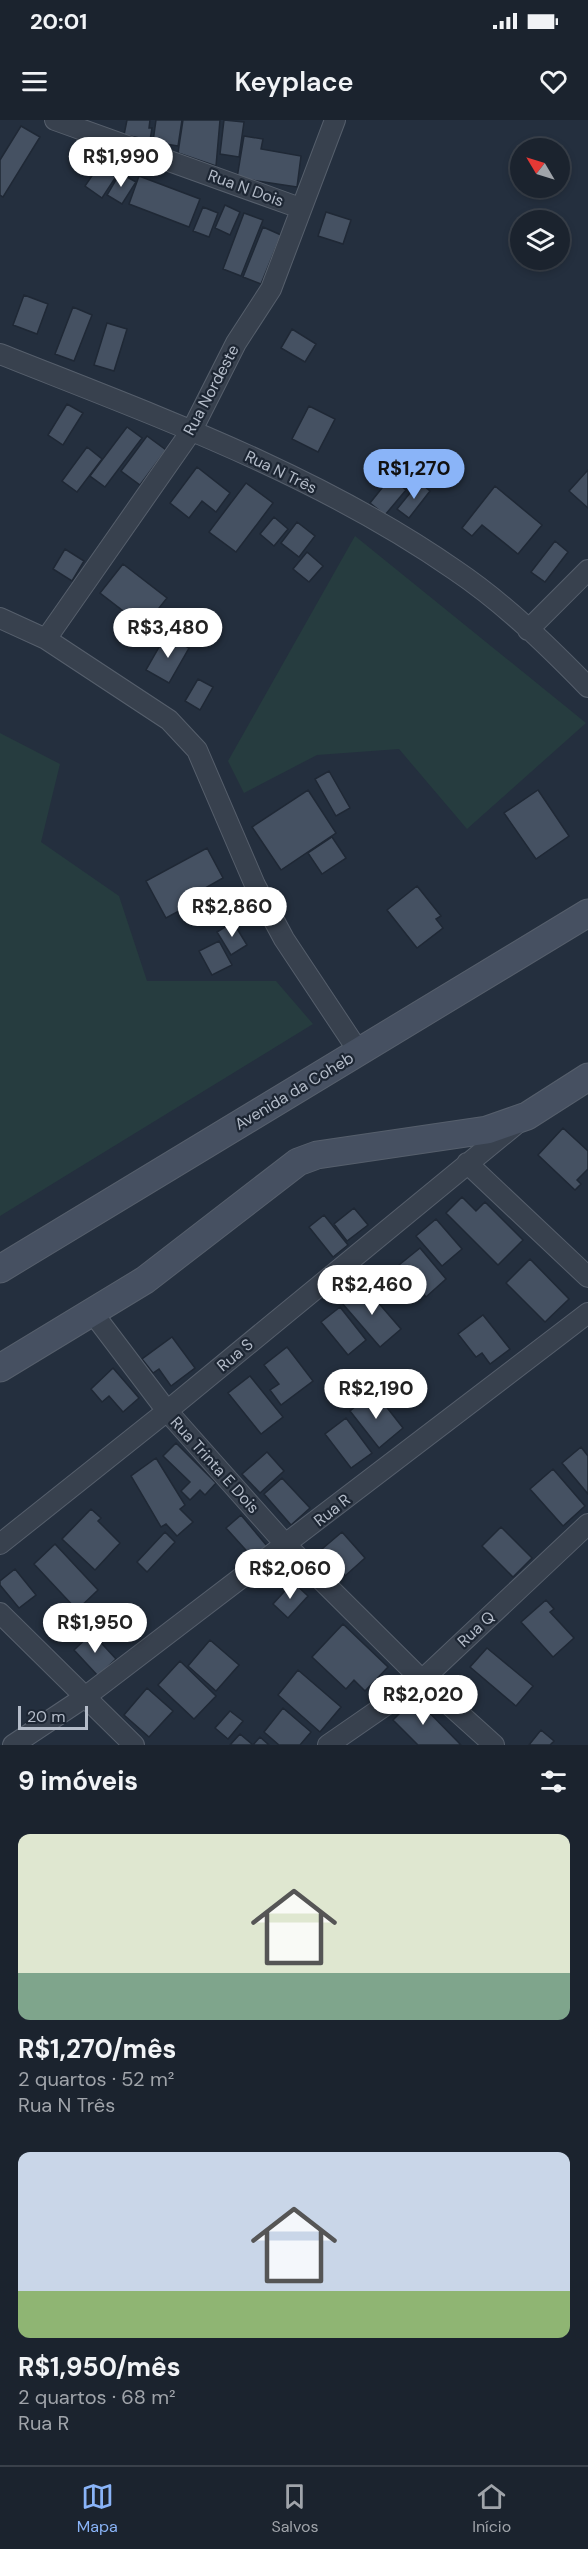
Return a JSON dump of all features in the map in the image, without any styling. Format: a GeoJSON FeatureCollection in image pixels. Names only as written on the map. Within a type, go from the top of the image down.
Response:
{"type":"FeatureCollection","features":[{"type":"Feature","properties":{"kind":"main road","name":"Avenida da Coheb"},"geometry":{"type":"LineString","coordinates":[[0,1269],[588,913]]}},
{"type":"Feature","properties":{"kind":"main road"},"geometry":{"type":"LineString","coordinates":[[0,1368],[145,1280],[298,1162],[317,1155],[487,1130],[527,1116],[588,1077]]}},
{"type":"Feature","properties":{"kind":"street","name":"Rua N Dois"},"geometry":{"type":"LineString","coordinates":[[55,120],[300,208]]}},
{"type":"Feature","properties":{"kind":"street","name":"Rua Nordeste"},"geometry":{"type":"LineString","coordinates":[[46,639],[192,430],[236,343],[271,289],[335,120]]}},
{"type":"Feature","properties":{"kind":"street","name":"Rua N Três"},"geometry":{"type":"LineString","coordinates":[[0,354],[192,430],[293,477],[374,519],[456,570],[528,630],[588,687]]}},
{"type":"Feature","properties":{"kind":"street"},"geometry":{"type":"LineString","coordinates":[[528,630],[588,570]]}},
{"type":"Feature","properties":{"kind":"street"},"geometry":{"type":"LineString","coordinates":[[0,618],[46,639],[169,720],[197,750],[255,885],[284,939],[359,1052]]}},
{"type":"Feature","properties":{"kind":"street","name":"Rua S"},"geometry":{"type":"LineString","coordinates":[[0,1544],[167,1411],[527,1116]]}},
{"type":"Feature","properties":{"kind":"street"},"geometry":{"type":"LineString","coordinates":[[467,1163],[588,1277]]}},
{"type":"Feature","properties":{"kind":"street","name":"Rua Trinta E Dois"},"geometry":{"type":"LineString","coordinates":[[92,1312],[167,1411],[286,1545],[422,1680],[494,1745]]}},
{"type":"Feature","properties":{"kind":"street","name":"Rua R"},"geometry":{"type":"LineString","coordinates":[[13,1745],[85,1697],[588,1313]]}},
{"type":"Feature","properties":{"kind":"street","name":"Rua Q"},"geometry":{"type":"LineString","coordinates":[[328,1745],[422,1680],[588,1524]]}},
{"type":"Feature","properties":{"kind":"street"},"geometry":{"type":"LineString","coordinates":[[0,1613],[134,1745]]}},
{"type":"Feature","properties":{"kind":"green space"},"geometry":{"type":"Polygon","coordinates":[[[355,536],[586,723],[467,829],[399,749],[317,755],[244,793],[228,761],[355,536]]]}},
{"type":"Feature","properties":{"kind":"green space"},"geometry":{"type":"Polygon","coordinates":[[[0,733],[60,764],[41,842],[119,896],[147,981],[276,981],[313,1024],[0,1216],[0,733]]]}},
{"type":"Feature","properties":{"kind":"building"},"geometry":{"type":"Polygon","coordinates":[[[127,120],[150,120],[149,128],[152,128],[150,140],[124,135],[127,120]]]}},
{"type":"Feature","properties":{"kind":"building"},"geometry":{"type":"Polygon","coordinates":[[[156,120],[182,120],[178,146],[153,142],[156,120]]]}},
{"type":"Feature","properties":{"kind":"building"},"geometry":{"type":"Polygon","coordinates":[[[183,120],[220,120],[216,166],[178,153],[183,120]]]}},
{"type":"Feature","properties":{"kind":"building"},"geometry":{"type":"Polygon","coordinates":[[[224,120],[244,122],[239,157],[220,154],[224,120]]]}},
{"type":"Feature","properties":{"kind":"building"},"geometry":{"type":"Polygon","coordinates":[[[21,126],[40,137],[3,197],[0,195],[0,160],[21,126]]]}},
{"type":"Feature","properties":{"kind":"building"},"geometry":{"type":"Polygon","coordinates":[[[244,136],[263,139],[261,149],[301,156],[297,187],[237,178],[244,136]]]}},
{"type":"Feature","properties":{"kind":"building"},"geometry":{"type":"Polygon","coordinates":[[[102,161],[119,172],[102,198],[85,186],[102,161]]]}},
{"type":"Feature","properties":{"kind":"building"},"geometry":{"type":"Polygon","coordinates":[[[120,173],[136,182],[122,204],[107,195],[120,173]]]}},
{"type":"Feature","properties":{"kind":"building"},"geometry":{"type":"Polygon","coordinates":[[[139,176],[200,199],[189,227],[129,204],[139,176]]]}},
{"type":"Feature","properties":{"kind":"building"},"geometry":{"type":"Polygon","coordinates":[[[225,205],[240,212],[230,235],[215,228],[225,205]]]}},
{"type":"Feature","properties":{"kind":"building"},"geometry":{"type":"Polygon","coordinates":[[[203,207],[218,213],[209,237],[193,231],[203,207]]]}},
{"type":"Feature","properties":{"kind":"building"},"geometry":{"type":"Polygon","coordinates":[[[326,212],[351,220],[343,244],[318,236],[326,212]]]}},
{"type":"Feature","properties":{"kind":"building"},"geometry":{"type":"Polygon","coordinates":[[[244,213],[263,220],[241,276],[223,269],[244,213]]]}},
{"type":"Feature","properties":{"kind":"building"},"geometry":{"type":"Polygon","coordinates":[[[263,227],[281,235],[261,284],[243,277],[263,227]]]}},
{"type":"Feature","properties":{"kind":"building"},"geometry":{"type":"Polygon","coordinates":[[[24,295],[48,304],[37,334],[13,325],[24,295]]]}},
{"type":"Feature","properties":{"kind":"building"},"geometry":{"type":"Polygon","coordinates":[[[73,307],[92,315],[74,361],[55,354],[73,307]]]}},
{"type":"Feature","properties":{"kind":"building"},"geometry":{"type":"Polygon","coordinates":[[[107,323],[127,329],[114,371],[94,365],[107,323]]]}},
{"type":"Feature","properties":{"kind":"building"},"geometry":{"type":"Polygon","coordinates":[[[292,329],[316,344],[305,362],[281,348],[292,329]]]}},
{"type":"Feature","properties":{"kind":"building"},"geometry":{"type":"Polygon","coordinates":[[[67,404],[83,413],[63,445],[48,435],[67,404]]]}},
{"type":"Feature","properties":{"kind":"building"},"geometry":{"type":"Polygon","coordinates":[[[309,406],[335,419],[318,452],[292,439],[309,406]]]}},
{"type":"Feature","properties":{"kind":"building"},"geometry":{"type":"Polygon","coordinates":[[[127,427],[142,438],[105,487],[90,476],[127,427]]]}},
{"type":"Feature","properties":{"kind":"building"},"geometry":{"type":"Polygon","coordinates":[[[147,436],[166,450],[140,485],[121,471],[147,436]]]}},
{"type":"Feature","properties":{"kind":"building"},"geometry":{"type":"Polygon","coordinates":[[[87,447],[102,459],[77,492],[62,481],[87,447]]]}},
{"type":"Feature","properties":{"kind":"building"},"geometry":{"type":"Polygon","coordinates":[[[197,467],[230,493],[216,512],[202,501],[189,518],[170,503],[197,467]]]}},
{"type":"Feature","properties":{"kind":"building"},"geometry":{"type":"Polygon","coordinates":[[[588,470],[588,508],[569,491],[588,470]]]}},
{"type":"Feature","properties":{"kind":"building"},"geometry":{"type":"Polygon","coordinates":[[[390,478],[406,490],[385,515],[370,503],[390,478]]]}},
{"type":"Feature","properties":{"kind":"building"},"geometry":{"type":"Polygon","coordinates":[[[419,482],[430,491],[409,518],[397,509],[419,482]]]}},
{"type":"Feature","properties":{"kind":"building"},"geometry":{"type":"Polygon","coordinates":[[[246,483],[273,503],[236,552],[209,532],[246,483]]]}},
{"type":"Feature","properties":{"kind":"building"},"geometry":{"type":"Polygon","coordinates":[[[495,486],[542,525],[518,554],[482,525],[472,536],[462,528],[495,486]]]}},
{"type":"Feature","properties":{"kind":"building"},"geometry":{"type":"Polygon","coordinates":[[[274,517],[288,529],[274,546],[260,534],[274,517]]]}},
{"type":"Feature","properties":{"kind":"building"},"geometry":{"type":"Polygon","coordinates":[[[297,522],[315,536],[299,557],[281,543],[297,522]]]}},
{"type":"Feature","properties":{"kind":"building"},"geometry":{"type":"Polygon","coordinates":[[[555,541],[568,552],[545,582],[531,572],[555,541]]]}},
{"type":"Feature","properties":{"kind":"building"},"geometry":{"type":"Polygon","coordinates":[[[65,549],[84,561],[72,581],[53,569],[65,549]]]}},
{"type":"Feature","properties":{"kind":"building"},"geometry":{"type":"Polygon","coordinates":[[[307,552],[323,566],[309,582],[293,569],[307,552]]]}},
{"type":"Feature","properties":{"kind":"building"},"geometry":{"type":"Polygon","coordinates":[[[123,564],[167,598],[144,627],[100,593],[123,564]]]}},
{"type":"Feature","properties":{"kind":"building"},"geometry":{"type":"Polygon","coordinates":[[[166,635],[189,648],[169,683],[146,670],[166,635]]]}},
{"type":"Feature","properties":{"kind":"building"},"geometry":{"type":"Polygon","coordinates":[[[198,679],[213,687],[200,710],[185,701],[198,679]]]}},
{"type":"Feature","properties":{"kind":"building"},"geometry":{"type":"Polygon","coordinates":[[[329,771],[350,808],[336,816],[315,779],[329,771]]]}},
{"type":"Feature","properties":{"kind":"building"},"geometry":{"type":"Polygon","coordinates":[[[308,790],[336,833],[281,870],[252,827],[308,790]]]}},
{"type":"Feature","properties":{"kind":"building"},"geometry":{"type":"Polygon","coordinates":[[[538,790],[569,836],[536,859],[504,813],[538,790]]]}},
{"type":"Feature","properties":{"kind":"building"},"geometry":{"type":"Polygon","coordinates":[[[332,837],[346,858],[322,874],[308,853],[332,837]]]}},
{"type":"Feature","properties":{"kind":"building"},"geometry":{"type":"Polygon","coordinates":[[[207,848],[223,878],[191,896],[194,903],[166,918],[146,881],[207,848]]]}},
{"type":"Feature","properties":{"kind":"building"},"geometry":{"type":"Polygon","coordinates":[[[417,886],[441,916],[436,919],[443,928],[417,948],[387,910],[417,886]]]}},
{"type":"Feature","properties":{"kind":"building"},"geometry":{"type":"Polygon","coordinates":[[[233,922],[247,945],[231,955],[217,932],[233,922]]]}},
{"type":"Feature","properties":{"kind":"building"},"geometry":{"type":"Polygon","coordinates":[[[219,941],[232,965],[212,975],[199,951],[219,941]]]}},
{"type":"Feature","properties":{"kind":"building"},"geometry":{"type":"Polygon","coordinates":[[[563,1128],[588,1151],[588,1169],[577,1180],[581,1184],[575,1190],[538,1155],[563,1128]]]}},
{"type":"Feature","properties":{"kind":"building"},"geometry":{"type":"Polygon","coordinates":[[[462,1197],[476,1211],[485,1202],[523,1240],[498,1265],[446,1213],[462,1197]]]}},
{"type":"Feature","properties":{"kind":"building"},"geometry":{"type":"Polygon","coordinates":[[[354,1208],[368,1225],[347,1241],[334,1224],[354,1208]]]}},
{"type":"Feature","properties":{"kind":"building"},"geometry":{"type":"Polygon","coordinates":[[[324,1215],[348,1245],[333,1257],[309,1227],[324,1215]]]}},
{"type":"Feature","properties":{"kind":"building"},"geometry":{"type":"Polygon","coordinates":[[[436,1219],[462,1249],[442,1266],[416,1236],[436,1219]]]}},
{"type":"Feature","properties":{"kind":"building"},"geometry":{"type":"Polygon","coordinates":[[[420,1248],[446,1279],[426,1297],[399,1265],[420,1248]]]}},
{"type":"Feature","properties":{"kind":"building"},"geometry":{"type":"Polygon","coordinates":[[[530,1259],[569,1299],[545,1322],[506,1283],[530,1259]]]}},
{"type":"Feature","properties":{"kind":"building"},"geometry":{"type":"Polygon","coordinates":[[[363,1285],[401,1329],[380,1347],[342,1303],[363,1285]]]}},
{"type":"Feature","properties":{"kind":"building"},"geometry":{"type":"Polygon","coordinates":[[[340,1307],[366,1340],[348,1355],[321,1322],[340,1307]]]}},
{"type":"Feature","properties":{"kind":"building"},"geometry":{"type":"Polygon","coordinates":[[[483,1315],[510,1349],[490,1364],[482,1353],[476,1357],[458,1334],[483,1315]]]}},
{"type":"Feature","properties":{"kind":"building"},"geometry":{"type":"Polygon","coordinates":[[[172,1337],[195,1368],[171,1386],[159,1369],[153,1373],[142,1359],[172,1337]]]}},
{"type":"Feature","properties":{"kind":"building"},"geometry":{"type":"Polygon","coordinates":[[[287,1347],[313,1381],[281,1405],[270,1390],[279,1384],[264,1365],[287,1347]]]}},
{"type":"Feature","properties":{"kind":"building"},"geometry":{"type":"Polygon","coordinates":[[[113,1368],[139,1398],[123,1412],[109,1396],[102,1402],[91,1389],[113,1368]]]}},
{"type":"Feature","properties":{"kind":"building"},"geometry":{"type":"Polygon","coordinates":[[[250,1376],[283,1417],[261,1434],[228,1393],[250,1376]]]}},
{"type":"Feature","properties":{"kind":"building"},"geometry":{"type":"Polygon","coordinates":[[[374,1391],[403,1428],[379,1448],[350,1411],[374,1391]]]}},
{"type":"Feature","properties":{"kind":"building"},"geometry":{"type":"Polygon","coordinates":[[[346,1418],[372,1453],[351,1468],[325,1434],[346,1418]]]}},
{"type":"Feature","properties":{"kind":"building"},"geometry":{"type":"Polygon","coordinates":[[[176,1443],[216,1483],[205,1495],[200,1490],[190,1500],[181,1491],[190,1482],[163,1456],[176,1443]]]}},
{"type":"Feature","properties":{"kind":"building"},"geometry":{"type":"Polygon","coordinates":[[[581,1447],[588,1456],[588,1494],[562,1463],[581,1447]]]}},
{"type":"Feature","properties":{"kind":"building"},"geometry":{"type":"Polygon","coordinates":[[[267,1452],[284,1471],[260,1493],[242,1474],[267,1452]]]}},
{"type":"Feature","properties":{"kind":"building"},"geometry":{"type":"Polygon","coordinates":[[[156,1458],[185,1505],[180,1509],[193,1522],[177,1536],[166,1524],[161,1527],[131,1476],[156,1458]]]}},
{"type":"Feature","properties":{"kind":"building"},"geometry":{"type":"Polygon","coordinates":[[[553,1469],[585,1506],[563,1526],[530,1489],[553,1469]]]}},
{"type":"Feature","properties":{"kind":"building"},"geometry":{"type":"Polygon","coordinates":[[[282,1478],[310,1508],[291,1525],[264,1494],[282,1478]]]}},
{"type":"Feature","properties":{"kind":"building"},"geometry":{"type":"Polygon","coordinates":[[[91,1509],[101,1518],[98,1521],[120,1543],[95,1570],[62,1539],[91,1509]]]}},
{"type":"Feature","properties":{"kind":"building"},"geometry":{"type":"Polygon","coordinates":[[[241,1515],[267,1546],[253,1558],[226,1528],[241,1515]]]}},
{"type":"Feature","properties":{"kind":"building"},"geometry":{"type":"Polygon","coordinates":[[[501,1527],[532,1558],[513,1577],[482,1546],[501,1527]]]}},
{"type":"Feature","properties":{"kind":"building"},"geometry":{"type":"Polygon","coordinates":[[[165,1532],[175,1542],[147,1572],[137,1562],[165,1532]]]}},
{"type":"Feature","properties":{"kind":"building"},"geometry":{"type":"Polygon","coordinates":[[[342,1532],[365,1558],[345,1576],[322,1549],[342,1532]]]}},
{"type":"Feature","properties":{"kind":"building"},"geometry":{"type":"Polygon","coordinates":[[[55,1544],[98,1590],[77,1610],[34,1564],[55,1544]]]}},
{"type":"Feature","properties":{"kind":"building"},"geometry":{"type":"Polygon","coordinates":[[[15,1569],[36,1595],[19,1608],[0,1585],[0,1581],[15,1569]]]}},
{"type":"Feature","properties":{"kind":"building"},"geometry":{"type":"Polygon","coordinates":[[[293,1582],[308,1596],[288,1618],[273,1604],[293,1582]]]}},
{"type":"Feature","properties":{"kind":"building"},"geometry":{"type":"Polygon","coordinates":[[[546,1600],[554,1609],[550,1612],[574,1638],[553,1657],[521,1622],[546,1600]]]}},
{"type":"Feature","properties":{"kind":"building"},"geometry":{"type":"Polygon","coordinates":[[[343,1624],[388,1667],[365,1691],[354,1680],[346,1689],[312,1657],[343,1624]]]}},
{"type":"Feature","properties":{"kind":"building"},"geometry":{"type":"Polygon","coordinates":[[[92,1633],[116,1659],[98,1676],[74,1650],[92,1633]]]}},
{"type":"Feature","properties":{"kind":"building"},"geometry":{"type":"Polygon","coordinates":[[[210,1640],[239,1665],[216,1691],[188,1666],[210,1640]]]}},
{"type":"Feature","properties":{"kind":"building"},"geometry":{"type":"Polygon","coordinates":[[[487,1648],[533,1686],[516,1706],[470,1667],[487,1648]]]}},
{"type":"Feature","properties":{"kind":"building"},"geometry":{"type":"Polygon","coordinates":[[[180,1661],[216,1696],[194,1719],[158,1685],[180,1661]]]}},
{"type":"Feature","properties":{"kind":"building"},"geometry":{"type":"Polygon","coordinates":[[[298,1670],[341,1707],[320,1732],[278,1695],[298,1670]]]}},
{"type":"Feature","properties":{"kind":"building"},"geometry":{"type":"Polygon","coordinates":[[[147,1688],[173,1711],[149,1737],[124,1715],[147,1688]]]}},
{"type":"Feature","properties":{"kind":"building"},"geometry":{"type":"Polygon","coordinates":[[[415,1698],[461,1745],[418,1745],[393,1720],[415,1698]]]}},
{"type":"Feature","properties":{"kind":"building"},"geometry":{"type":"Polygon","coordinates":[[[283,1708],[311,1732],[300,1745],[279,1745],[264,1732],[283,1708]]]}},
{"type":"Feature","properties":{"kind":"building"},"geometry":{"type":"Polygon","coordinates":[[[230,1711],[243,1721],[228,1739],[215,1728],[230,1711]]]}},
{"type":"Feature","properties":{"kind":"building"},"geometry":{"type":"Polygon","coordinates":[[[541,1730],[554,1741],[550,1745],[529,1745],[541,1730]]]}},
{"type":"Feature","properties":{"kind":"building"},"geometry":{"type":"Polygon","coordinates":[[[240,1734],[253,1745],[230,1745],[240,1734]]]}},
{"type":"Feature","properties":{"kind":"building"},"geometry":{"type":"Polygon","coordinates":[[[260,1737],[269,1745],[253,1745],[260,1737]]]}}]}
